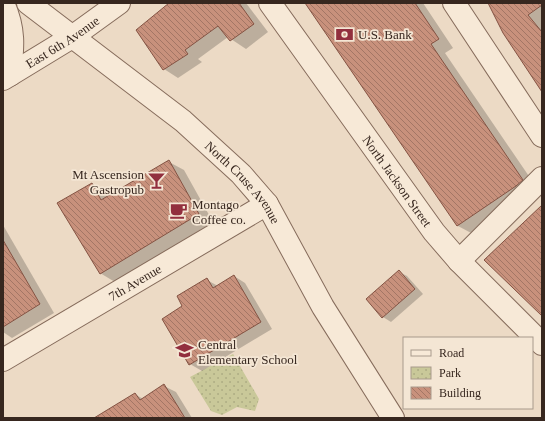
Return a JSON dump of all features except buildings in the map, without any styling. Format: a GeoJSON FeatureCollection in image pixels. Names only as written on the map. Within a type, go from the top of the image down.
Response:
{"type":"FeatureCollection","features":[{"type":"Feature","properties":{"kind":"street"},"geometry":{"type":"LineString","coordinates":[[3,3],[8,14],[14,38],[6,77]]}},
{"type":"Feature","properties":{"kind":"street","name":"North Cruse Avenue"},"geometry":{"type":"LineString","coordinates":[[28,3],[183,121],[241,174],[267,204],[323,308],[393,418]]}},
{"type":"Feature","properties":{"kind":"street","name":"East 6th Avenue"},"geometry":{"type":"LineString","coordinates":[[6,77],[72,37],[119,3]]}},
{"type":"Feature","properties":{"kind":"street","name":"North Jackson Street"},"geometry":{"type":"LineString","coordinates":[[270,3],[434,232],[459,261],[542,344]]}},
{"type":"Feature","properties":{"kind":"street"},"geometry":{"type":"LineString","coordinates":[[454,3],[542,136]]}},
{"type":"Feature","properties":{"kind":"street"},"geometry":{"type":"LineString","coordinates":[[459,261],[542,178]]}},
{"type":"Feature","properties":{"kind":"street","name":"7th Avenue"},"geometry":{"type":"LineString","coordinates":[[3,360],[267,204]]}},
{"type":"Feature","properties":{"kind":"green space"},"geometry":{"type":"Polygon","coordinates":[[[233,354],[259,399],[255,411],[237,407],[222,415],[211,411],[190,377],[233,354]]]}},
{"type":"Feature","properties":{"kind":"place","name":"U.S. Bank"},"geometry":{"type":"Point","coordinates":[345,34]}},
{"type":"Feature","properties":{"kind":"place","name":"Mt Ascension Gastropub"},"geometry":{"type":"Point","coordinates":[157,181]}},
{"type":"Feature","properties":{"kind":"place","name":"Montago Coffee co."},"geometry":{"type":"Point","coordinates":[179,211]}},
{"type":"Feature","properties":{"kind":"place","name":"Central Elementary School"},"geometry":{"type":"Point","coordinates":[185,351]}}]}
